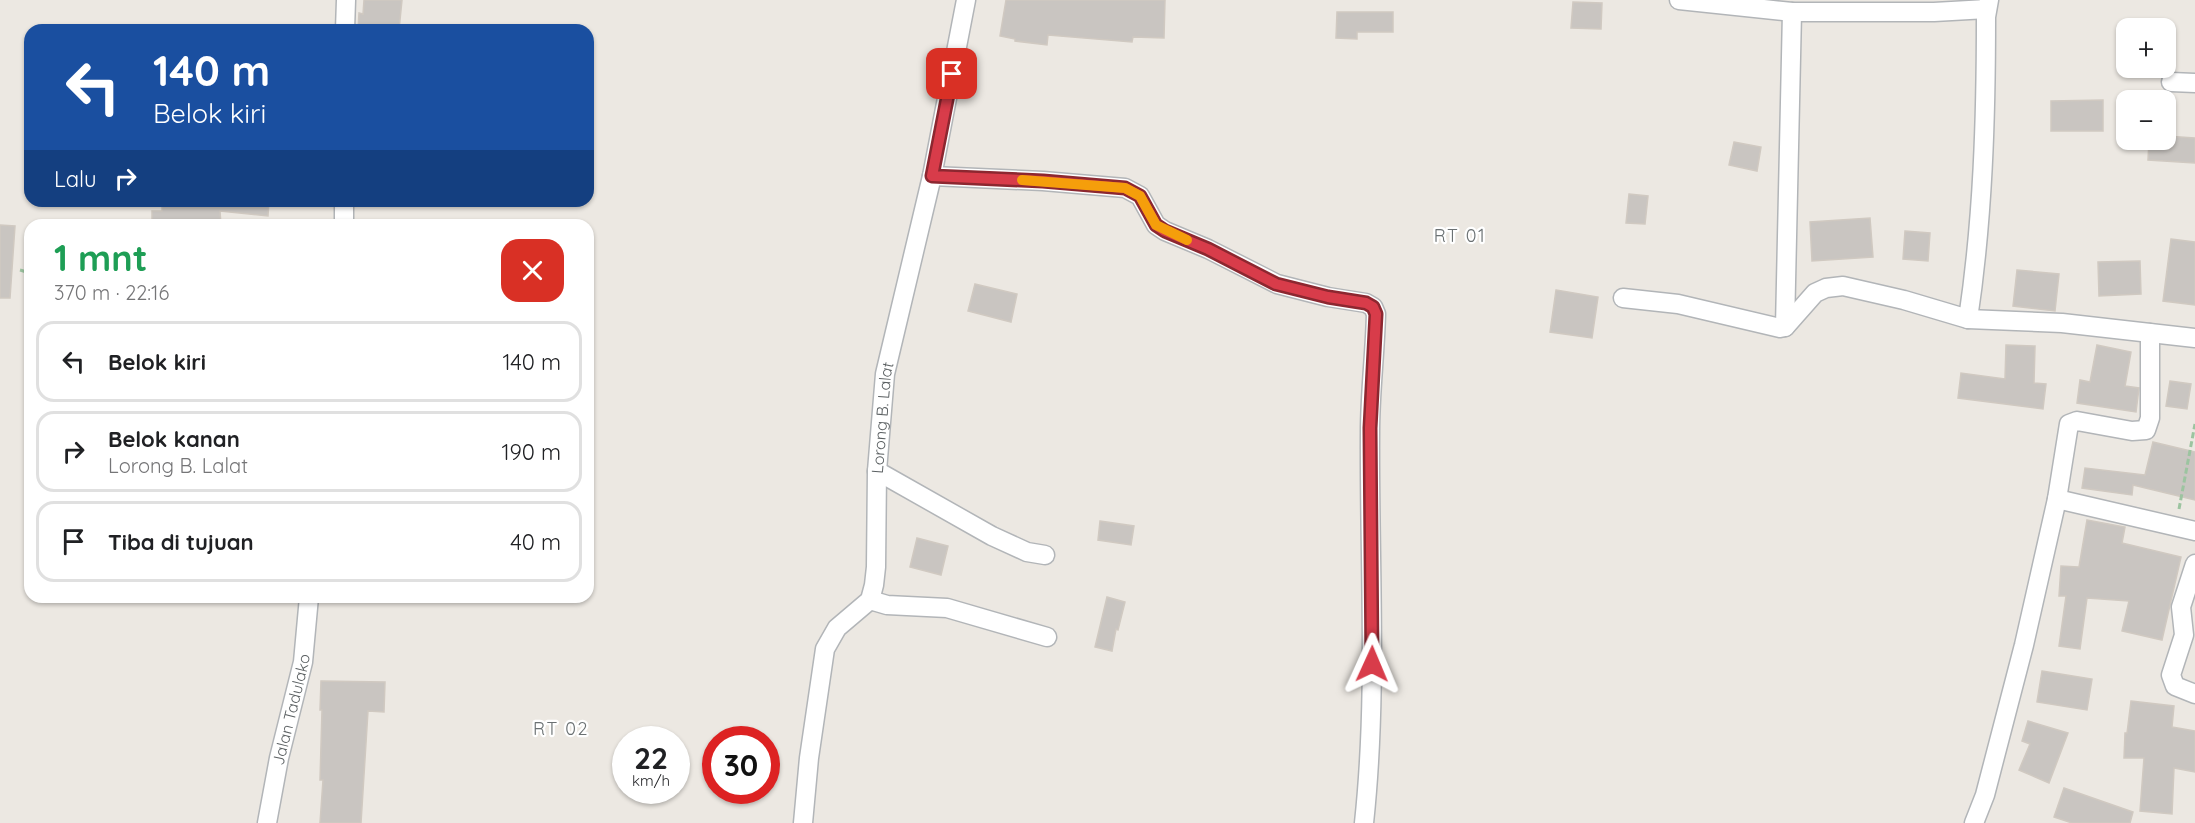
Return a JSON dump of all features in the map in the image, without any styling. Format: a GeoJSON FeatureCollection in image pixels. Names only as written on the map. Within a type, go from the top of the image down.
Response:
{"type":"FeatureCollection","features":[{"type":"Feature","properties":{"kind":"street"},"geometry":{"type":"LineString","coordinates":[[345,24],[346,0]]}},
{"type":"Feature","properties":{"kind":"street","name":"Lorong B. Lalat"},"geometry":{"type":"LineString","coordinates":[[870,600],[876,567],[877,471],[885,374],[932,176],[966,0]]}},
{"type":"Feature","properties":{"kind":"street"},"geometry":{"type":"LineString","coordinates":[[1679,0],[1792,12],[1934,12],[1988,4],[1985,156],[1968,320]]}},
{"type":"Feature","properties":{"kind":"street"},"geometry":{"type":"LineString","coordinates":[[1785,327],[1792,12]]}},
{"type":"Feature","properties":{"kind":"street"},"geometry":{"type":"LineString","coordinates":[[2171,82],[2195,83]]}},
{"type":"Feature","properties":{"kind":"street"},"geometry":{"type":"LineString","coordinates":[[932,176],[1043,181],[1125,188],[1140,196],[1156,225],[1165,231],[1208,249],[1276,284],[1328,297],[1366,303],[1373,307],[1376,314],[1370,428],[1373,642],[1364,823]]}},
{"type":"Feature","properties":{"kind":"street"},"geometry":{"type":"LineString","coordinates":[[1623,298],[1678,304],[1780,328],[1785,327],[1815,293],[1826,288],[1843,286],[1904,300],[1968,320],[2062,322],[2195,338]]}},
{"type":"Feature","properties":{"kind":"street"},"geometry":{"type":"LineString","coordinates":[[1974,823],[1985,795],[2007,714],[2057,499],[2069,424],[2077,422],[2132,431],[2146,430],[2150,418],[2150,333]]}},
{"type":"Feature","properties":{"kind":"street"},"geometry":{"type":"LineString","coordinates":[[877,471],[925,500],[1000,540],[1026,552],[1045,555]]}},
{"type":"Feature","properties":{"kind":"street"},"geometry":{"type":"LineString","coordinates":[[2057,499],[2195,531]]}},
{"type":"Feature","properties":{"kind":"street"},"geometry":{"type":"LineString","coordinates":[[2195,564],[2181,607],[2184,635],[2171,675],[2175,686],[2195,694]]}},
{"type":"Feature","properties":{"kind":"street"},"geometry":{"type":"LineString","coordinates":[[803,823],[809,758],[825,649],[837,628],[870,600],[887,605],[946,608],[1047,637]]}},
{"type":"Feature","properties":{"kind":"street","name":"Jalan Tadulako"},"geometry":{"type":"LineString","coordinates":[[267,823],[279,758],[303,662],[308,603]]}},
{"type":"Feature","properties":{"kind":"path"},"geometry":{"type":"LineString","coordinates":[[20,270],[24,271]]}},
{"type":"Feature","properties":{"kind":"path"},"geometry":{"type":"LineString","coordinates":[[2176,526],[2195,424]]}},
{"type":"Feature","properties":{"kind":"building"},"geometry":{"type":"Polygon","coordinates":[[[364,0],[402,0],[400,24],[358,24],[359,13],[363,14],[364,0]]]}},
{"type":"Feature","properties":{"kind":"building"},"geometry":{"type":"Polygon","coordinates":[[[1006,0],[1165,0],[1164,38],[1133,37],[1132,42],[1048,35],[1047,45],[1015,41],[1015,39],[1000,36],[1006,0]]]}},
{"type":"Feature","properties":{"kind":"building"},"geometry":{"type":"Polygon","coordinates":[[[1573,2],[1602,3],[1601,29],[1571,28],[1573,2]]]}},
{"type":"Feature","properties":{"kind":"building"},"geometry":{"type":"Polygon","coordinates":[[[1337,12],[1393,12],[1393,32],[1357,32],[1357,39],[1336,38],[1337,12]]]}},
{"type":"Feature","properties":{"kind":"building"},"geometry":{"type":"Polygon","coordinates":[[[2103,100],[2103,131],[2051,131],[2051,101],[2103,100]]]}},
{"type":"Feature","properties":{"kind":"building"},"geometry":{"type":"Polygon","coordinates":[[[2176,137],[2195,138],[2195,163],[2148,160],[2148,150],[2176,150],[2176,137]]]}},
{"type":"Feature","properties":{"kind":"building"},"geometry":{"type":"Polygon","coordinates":[[[1734,142],[1761,147],[1757,171],[1729,165],[1734,142]]]}},
{"type":"Feature","properties":{"kind":"building"},"geometry":{"type":"Polygon","coordinates":[[[1629,194],[1648,196],[1645,224],[1626,223],[1629,194]]]}},
{"type":"Feature","properties":{"kind":"building"},"geometry":{"type":"Polygon","coordinates":[[[162,207],[269,207],[268,216],[220,211],[221,219],[152,219],[152,211],[162,211],[162,207]]]}},
{"type":"Feature","properties":{"kind":"building"},"geometry":{"type":"Polygon","coordinates":[[[1870,218],[1873,257],[1812,261],[1810,222],[1870,218]]]}},
{"type":"Feature","properties":{"kind":"building"},"geometry":{"type":"Polygon","coordinates":[[[0,225],[15,226],[10,298],[0,298],[0,225]]]}},
{"type":"Feature","properties":{"kind":"building"},"geometry":{"type":"Polygon","coordinates":[[[1905,231],[1930,233],[1928,261],[1903,259],[1905,231]]]}},
{"type":"Feature","properties":{"kind":"building"},"geometry":{"type":"Polygon","coordinates":[[[2171,239],[2195,242],[2195,305],[2163,301],[2171,239]]]}},
{"type":"Feature","properties":{"kind":"building"},"geometry":{"type":"Polygon","coordinates":[[[2140,261],[2141,294],[2099,296],[2098,262],[2140,261]]]}},
{"type":"Feature","properties":{"kind":"building"},"geometry":{"type":"Polygon","coordinates":[[[2017,270],[2059,274],[2055,311],[2013,306],[2017,270]]]}},
{"type":"Feature","properties":{"kind":"building"},"geometry":{"type":"Polygon","coordinates":[[[975,284],[1017,294],[1011,322],[968,311],[975,284]]]}},
{"type":"Feature","properties":{"kind":"building"},"geometry":{"type":"Polygon","coordinates":[[[1556,290],[1598,297],[1592,338],[1550,332],[1556,290]]]}},
{"type":"Feature","properties":{"kind":"building"},"geometry":{"type":"Polygon","coordinates":[[[2006,345],[2035,346],[2034,383],[2046,384],[2043,409],[1958,398],[1961,373],[2005,379],[2006,345]]]}},
{"type":"Feature","properties":{"kind":"building"},"geometry":{"type":"Polygon","coordinates":[[[2097,345],[2131,352],[2125,386],[2139,388],[2136,412],[2077,403],[2080,380],[2090,382],[2097,345]]]}},
{"type":"Feature","properties":{"kind":"building"},"geometry":{"type":"Polygon","coordinates":[[[2170,381],[2191,384],[2187,409],[2166,406],[2170,381]]]}},
{"type":"Feature","properties":{"kind":"building"},"geometry":{"type":"Polygon","coordinates":[[[2153,442],[2195,452],[2195,500],[2133,485],[2132,495],[2082,488],[2085,468],[2145,475],[2153,442]]]}},
{"type":"Feature","properties":{"kind":"building"},"geometry":{"type":"Polygon","coordinates":[[[2087,520],[2125,527],[2122,543],[2181,557],[2162,640],[2122,631],[2129,601],[2087,598],[2080,649],[2059,646],[2066,596],[2059,596],[2061,566],[2079,567],[2087,520]]]}},
{"type":"Feature","properties":{"kind":"building"},"geometry":{"type":"Polygon","coordinates":[[[1100,521],[1134,526],[1131,545],[1098,540],[1100,521]]]}},
{"type":"Feature","properties":{"kind":"building"},"geometry":{"type":"Polygon","coordinates":[[[917,538],[948,546],[941,575],[910,567],[917,538]]]}},
{"type":"Feature","properties":{"kind":"building"},"geometry":{"type":"Polygon","coordinates":[[[1107,597],[1125,602],[1112,651],[1095,647],[1107,597]]]}},
{"type":"Feature","properties":{"kind":"building"},"geometry":{"type":"Polygon","coordinates":[[[2042,671],[2092,679],[2087,710],[2037,702],[2042,671]]]}},
{"type":"Feature","properties":{"kind":"building"},"geometry":{"type":"Polygon","coordinates":[[[321,681],[385,682],[384,712],[368,711],[361,823],[320,823],[323,780],[320,780],[321,681]]]}},
{"type":"Feature","properties":{"kind":"building"},"geometry":{"type":"Polygon","coordinates":[[[2131,701],[2174,706],[2172,727],[2195,731],[2195,772],[2174,768],[2172,814],[2140,811],[2144,758],[2124,758],[2125,733],[2127,733],[2131,701]]]}},
{"type":"Feature","properties":{"kind":"building"},"geometry":{"type":"Polygon","coordinates":[[[2028,721],[2068,733],[2049,783],[2019,770],[2030,744],[2022,741],[2028,721]]]}},
{"type":"Feature","properties":{"kind":"building"},"geometry":{"type":"Polygon","coordinates":[[[2064,788],[2133,812],[2130,823],[2072,823],[2054,817],[2064,788]]]}},
{"type":"Feature","properties":{"kind":"slow traffic"},"geometry":{"type":"LineString","coordinates":[[1022,180],[1125,188],[1140,196],[1156,225],[1187,240]]}},
{"type":"Feature","properties":{"kind":"district","name":"RT 01"},"geometry":{"type":"Point","coordinates":[1460,236]}},
{"type":"Feature","properties":{"kind":"district","name":"RT 02"},"geometry":{"type":"Point","coordinates":[561,729]}},
{"type":"Feature","properties":{"kind":"route"},"geometry":{"type":"LineString","coordinates":[[952,74],[932,176],[1043,181],[1125,188],[1140,196],[1150,217],[1165,231],[1208,249],[1276,284],[1328,297],[1366,303],[1373,307],[1376,314],[1376,326],[1370,428],[1372,664]]}}]}
